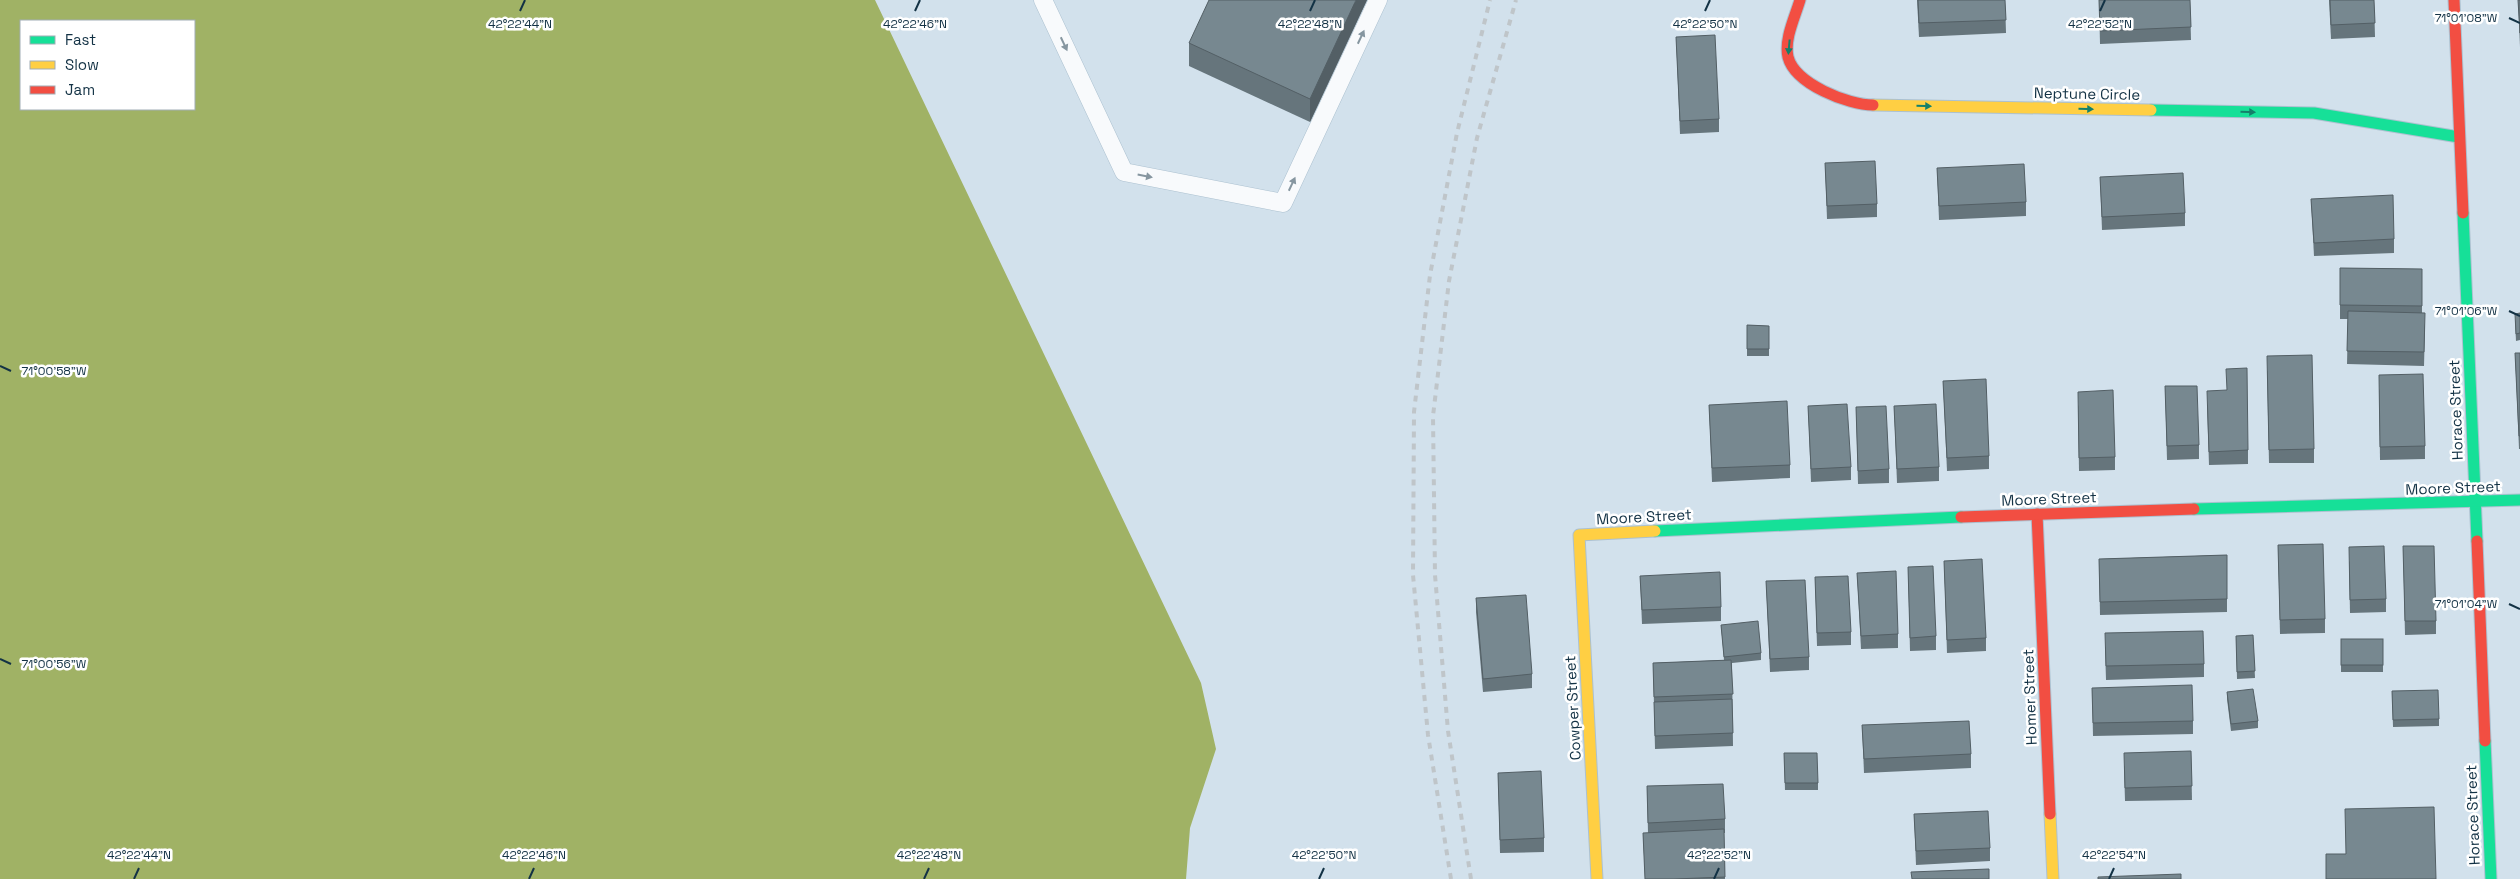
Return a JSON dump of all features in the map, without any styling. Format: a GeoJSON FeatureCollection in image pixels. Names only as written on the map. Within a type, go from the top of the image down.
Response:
{"type":"FeatureCollection","features":[{"type":"Feature","properties":{"kind":"street","name":"Neptune Circle"},"geometry":{"type":"LineString","coordinates":[[1800,0],[1788,44],[1788,58],[1808,82],[1846,100],[1868,105],[2314,113],[2459,137]]}},
{"type":"Feature","properties":{"kind":"street","name":"Horace Street"},"geometry":{"type":"LineString","coordinates":[[2454,0],[2491,879]]}},
{"type":"Feature","properties":{"kind":"street","name":"Moore Street"},"geometry":{"type":"LineString","coordinates":[[1579,536],[2037,514],[2520,500]]}},
{"type":"Feature","properties":{"kind":"street","name":"Homer Street"},"geometry":{"type":"LineString","coordinates":[[2037,514],[2053,879]]}},
{"type":"Feature","properties":{"kind":"street","name":"Cowper Street"},"geometry":{"type":"LineString","coordinates":[[1579,536],[1597,879]]}},
{"type":"Feature","properties":{"kind":"lane"},"geometry":{"type":"LineString","coordinates":[[1043,0],[1124,172],[1283,203],[1378,0]]}},
{"type":"Feature","properties":{"kind":"shaded area"},"geometry":{"type":"Polygon","coordinates":[[[0,0],[875,0],[1201,683],[1216,749],[1190,828],[1186,879],[0,879],[0,0]]]}},
{"type":"Feature","properties":{"kind":"building"},"geometry":{"type":"Polygon","coordinates":[[[1209,0],[1356,0],[1310,99],[1189,43],[1209,0]]]}},
{"type":"Feature","properties":{"kind":"building"},"geometry":{"type":"Polygon","coordinates":[[[1918,0],[2005,0],[2006,20],[1919,23],[1918,0]]]}},
{"type":"Feature","properties":{"kind":"building"},"geometry":{"type":"Polygon","coordinates":[[[2099,0],[2190,0],[2191,27],[2100,31],[2099,0]]]}},
{"type":"Feature","properties":{"kind":"building"},"geometry":{"type":"Polygon","coordinates":[[[2330,0],[2374,0],[2375,23],[2331,25],[2330,0]]]}},
{"type":"Feature","properties":{"kind":"building"},"geometry":{"type":"Polygon","coordinates":[[[2518,0],[2520,0],[2520,33],[2518,0]]]}},
{"type":"Feature","properties":{"kind":"building"},"geometry":{"type":"Polygon","coordinates":[[[1715,35],[1719,119],[1680,121],[1676,37],[1715,35]]]}},
{"type":"Feature","properties":{"kind":"building"},"geometry":{"type":"Polygon","coordinates":[[[1875,161],[1877,204],[1827,206],[1825,163],[1875,161]]]}},
{"type":"Feature","properties":{"kind":"building"},"geometry":{"type":"Polygon","coordinates":[[[2024,164],[2026,202],[1939,206],[1937,168],[2024,164]]]}},
{"type":"Feature","properties":{"kind":"building"},"geometry":{"type":"Polygon","coordinates":[[[2183,173],[2185,213],[2102,217],[2100,177],[2183,173]]]}},
{"type":"Feature","properties":{"kind":"building"},"geometry":{"type":"Polygon","coordinates":[[[2393,195],[2394,239],[2314,243],[2311,199],[2393,195]]]}},
{"type":"Feature","properties":{"kind":"building"},"geometry":{"type":"Polygon","coordinates":[[[2340,268],[2422,269],[2422,306],[2340,305],[2340,268]]]}},
{"type":"Feature","properties":{"kind":"building"},"geometry":{"type":"Polygon","coordinates":[[[2348,311],[2425,313],[2424,352],[2347,351],[2348,311]]]}},
{"type":"Feature","properties":{"kind":"building"},"geometry":{"type":"Polygon","coordinates":[[[2520,313],[2520,333],[2516,334],[2515,314],[2520,313]]]}},
{"type":"Feature","properties":{"kind":"building"},"geometry":{"type":"Polygon","coordinates":[[[1747,325],[1769,326],[1769,349],[1747,349],[1747,325]]]}},
{"type":"Feature","properties":{"kind":"building"},"geometry":{"type":"Polygon","coordinates":[[[2515,353],[2520,353],[2520,436],[2519,436],[2515,353]]]}},
{"type":"Feature","properties":{"kind":"building"},"geometry":{"type":"Polygon","coordinates":[[[2312,355],[2314,449],[2269,450],[2267,356],[2312,355]]]}},
{"type":"Feature","properties":{"kind":"building"},"geometry":{"type":"Polygon","coordinates":[[[2247,368],[2248,450],[2209,452],[2207,391],[2227,390],[2226,369],[2247,368]]]}},
{"type":"Feature","properties":{"kind":"building"},"geometry":{"type":"Polygon","coordinates":[[[2423,374],[2425,446],[2380,447],[2379,375],[2423,374]]]}},
{"type":"Feature","properties":{"kind":"building"},"geometry":{"type":"Polygon","coordinates":[[[1986,379],[1989,456],[1947,458],[1943,381],[1986,379]]]}},
{"type":"Feature","properties":{"kind":"building"},"geometry":{"type":"Polygon","coordinates":[[[2165,386],[2197,386],[2199,445],[2167,446],[2165,386]]]}},
{"type":"Feature","properties":{"kind":"building"},"geometry":{"type":"Polygon","coordinates":[[[2113,390],[2115,457],[2079,458],[2078,392],[2113,390]]]}},
{"type":"Feature","properties":{"kind":"building"},"geometry":{"type":"Polygon","coordinates":[[[1787,401],[1790,465],[1712,468],[1709,405],[1787,401]]]}},
{"type":"Feature","properties":{"kind":"building"},"geometry":{"type":"Polygon","coordinates":[[[1847,404],[1851,467],[1811,469],[1808,406],[1847,404]]]}},
{"type":"Feature","properties":{"kind":"building"},"geometry":{"type":"Polygon","coordinates":[[[1936,404],[1939,467],[1897,469],[1894,406],[1936,404]]]}},
{"type":"Feature","properties":{"kind":"building"},"geometry":{"type":"Polygon","coordinates":[[[1886,406],[1889,469],[1858,471],[1856,407],[1886,406]]]}},
{"type":"Feature","properties":{"kind":"building"},"geometry":{"type":"Polygon","coordinates":[[[2323,544],[2325,619],[2280,620],[2278,545],[2323,544]]]}},
{"type":"Feature","properties":{"kind":"building"},"geometry":{"type":"Polygon","coordinates":[[[2384,546],[2386,599],[2350,600],[2349,547],[2384,546]]]}},
{"type":"Feature","properties":{"kind":"building"},"geometry":{"type":"Polygon","coordinates":[[[2403,546],[2434,546],[2436,621],[2405,621],[2403,546]]]}},
{"type":"Feature","properties":{"kind":"building"},"geometry":{"type":"Polygon","coordinates":[[[2227,555],[2227,599],[2100,602],[2099,559],[2227,555]]]}},
{"type":"Feature","properties":{"kind":"building"},"geometry":{"type":"Polygon","coordinates":[[[1982,559],[1986,638],[1947,640],[1944,561],[1982,559]]]}},
{"type":"Feature","properties":{"kind":"building"},"geometry":{"type":"Polygon","coordinates":[[[1933,566],[1936,636],[1910,638],[1908,567],[1933,566]]]}},
{"type":"Feature","properties":{"kind":"building"},"geometry":{"type":"Polygon","coordinates":[[[1896,571],[1898,634],[1861,636],[1857,573],[1896,571]]]}},
{"type":"Feature","properties":{"kind":"building"},"geometry":{"type":"Polygon","coordinates":[[[1720,572],[1721,607],[1642,610],[1640,576],[1720,572]]]}},
{"type":"Feature","properties":{"kind":"building"},"geometry":{"type":"Polygon","coordinates":[[[1848,576],[1851,632],[1817,633],[1815,577],[1848,576]]]}},
{"type":"Feature","properties":{"kind":"building"},"geometry":{"type":"Polygon","coordinates":[[[1805,580],[1809,657],[1770,659],[1766,581],[1805,580]]]}},
{"type":"Feature","properties":{"kind":"building"},"geometry":{"type":"Polygon","coordinates":[[[1526,595],[1532,674],[1483,679],[1476,598],[1526,595]]]}},
{"type":"Feature","properties":{"kind":"building"},"geometry":{"type":"Polygon","coordinates":[[[1758,621],[1761,653],[1724,657],[1721,625],[1758,621]]]}},
{"type":"Feature","properties":{"kind":"building"},"geometry":{"type":"Polygon","coordinates":[[[2203,631],[2204,664],[2106,666],[2105,633],[2203,631]]]}},
{"type":"Feature","properties":{"kind":"building"},"geometry":{"type":"Polygon","coordinates":[[[2253,635],[2255,671],[2237,672],[2236,636],[2253,635]]]}},
{"type":"Feature","properties":{"kind":"building"},"geometry":{"type":"Polygon","coordinates":[[[2341,639],[2383,639],[2383,665],[2341,665],[2341,639]]]}},
{"type":"Feature","properties":{"kind":"building"},"geometry":{"type":"Polygon","coordinates":[[[1731,660],[1733,694],[1654,697],[1653,663],[1731,660]]]}},
{"type":"Feature","properties":{"kind":"building"},"geometry":{"type":"Polygon","coordinates":[[[2192,685],[2193,721],[2093,723],[2092,688],[2192,685]]]}},
{"type":"Feature","properties":{"kind":"building"},"geometry":{"type":"Polygon","coordinates":[[[2253,689],[2258,721],[2231,724],[2227,692],[2253,689]]]}},
{"type":"Feature","properties":{"kind":"building"},"geometry":{"type":"Polygon","coordinates":[[[2438,690],[2439,719],[2393,720],[2392,691],[2438,690]]]}},
{"type":"Feature","properties":{"kind":"building"},"geometry":{"type":"Polygon","coordinates":[[[1732,699],[1733,733],[1655,736],[1654,702],[1732,699]]]}},
{"type":"Feature","properties":{"kind":"building"},"geometry":{"type":"Polygon","coordinates":[[[1969,721],[1971,754],[1864,759],[1862,725],[1969,721]]]}},
{"type":"Feature","properties":{"kind":"building"},"geometry":{"type":"Polygon","coordinates":[[[2191,751],[2192,786],[2125,788],[2124,753],[2191,751]]]}},
{"type":"Feature","properties":{"kind":"building"},"geometry":{"type":"Polygon","coordinates":[[[1784,753],[1817,753],[1818,783],[1785,783],[1784,753]]]}},
{"type":"Feature","properties":{"kind":"building"},"geometry":{"type":"Polygon","coordinates":[[[1541,771],[1544,838],[1500,840],[1498,773],[1541,771]]]}},
{"type":"Feature","properties":{"kind":"building"},"geometry":{"type":"Polygon","coordinates":[[[1723,784],[1725,819],[1648,823],[1647,786],[1723,784]]]}},
{"type":"Feature","properties":{"kind":"building"},"geometry":{"type":"Polygon","coordinates":[[[2434,807],[2436,879],[2326,879],[2326,854],[2346,854],[2345,809],[2434,807]]]}},
{"type":"Feature","properties":{"kind":"building"},"geometry":{"type":"Polygon","coordinates":[[[1988,811],[1990,848],[1916,851],[1914,814],[1988,811]]]}},
{"type":"Feature","properties":{"kind":"building"},"geometry":{"type":"Polygon","coordinates":[[[1724,829],[1725,877],[1645,879],[1643,833],[1724,829]]]}},
{"type":"Feature","properties":{"kind":"building"},"geometry":{"type":"Polygon","coordinates":[[[1989,869],[1989,879],[1912,879],[1911,872],[1989,869]]]}},
{"type":"Feature","properties":{"kind":"building"},"geometry":{"type":"Polygon","coordinates":[[[2181,874],[2181,879],[2098,879],[2098,877],[2181,874]]]}},
{"type":"Feature","properties":{"kind":"railway"},"geometry":{"type":"LineString","coordinates":[[1451,879],[1428,735],[1413,575],[1414,412],[1430,275],[1457,133],[1490,0]]}},
{"type":"Feature","properties":{"kind":"railway"},"geometry":{"type":"LineString","coordinates":[[1471,879],[1448,731],[1435,575],[1433,416],[1449,281],[1477,138],[1516,0]]}},
{"type":"Feature","properties":{"kind":"traffic: fast"},"geometry":{"type":"LineString","coordinates":[[2151,110],[2314,113],[2459,137]]}},
{"type":"Feature","properties":{"kind":"traffic: fast"},"geometry":{"type":"LineString","coordinates":[[2463,213],[2477,541]]}},
{"type":"Feature","properties":{"kind":"traffic: fast"},"geometry":{"type":"LineString","coordinates":[[2194,509],[2520,500]]}},
{"type":"Feature","properties":{"kind":"traffic: fast"},"geometry":{"type":"LineString","coordinates":[[1655,531],[1961,517]]}},
{"type":"Feature","properties":{"kind":"traffic: fast"},"geometry":{"type":"LineString","coordinates":[[2485,741],[2491,879]]}},
{"type":"Feature","properties":{"kind":"traffic: slow"},"geometry":{"type":"LineString","coordinates":[[1873,105],[2151,110]]}},
{"type":"Feature","properties":{"kind":"traffic: slow"},"geometry":{"type":"LineString","coordinates":[[1597,879],[1579,535],[1655,531]]}},
{"type":"Feature","properties":{"kind":"traffic: slow"},"geometry":{"type":"LineString","coordinates":[[2050,814],[2053,879]]}},
{"type":"Feature","properties":{"kind":"traffic: jam"},"geometry":{"type":"LineString","coordinates":[[1800,0],[1787,43],[1788,57],[1793,67],[1811,84],[1824,91],[1850,101],[1873,105]]}},
{"type":"Feature","properties":{"kind":"traffic: jam"},"geometry":{"type":"LineString","coordinates":[[2454,0],[2463,213]]}},
{"type":"Feature","properties":{"kind":"traffic: jam"},"geometry":{"type":"LineString","coordinates":[[1961,517],[2194,509]]}},
{"type":"Feature","properties":{"kind":"traffic: jam"},"geometry":{"type":"LineString","coordinates":[[2037,514],[2050,814]]}},
{"type":"Feature","properties":{"kind":"traffic: jam"},"geometry":{"type":"LineString","coordinates":[[2477,541],[2485,741]]}}]}
